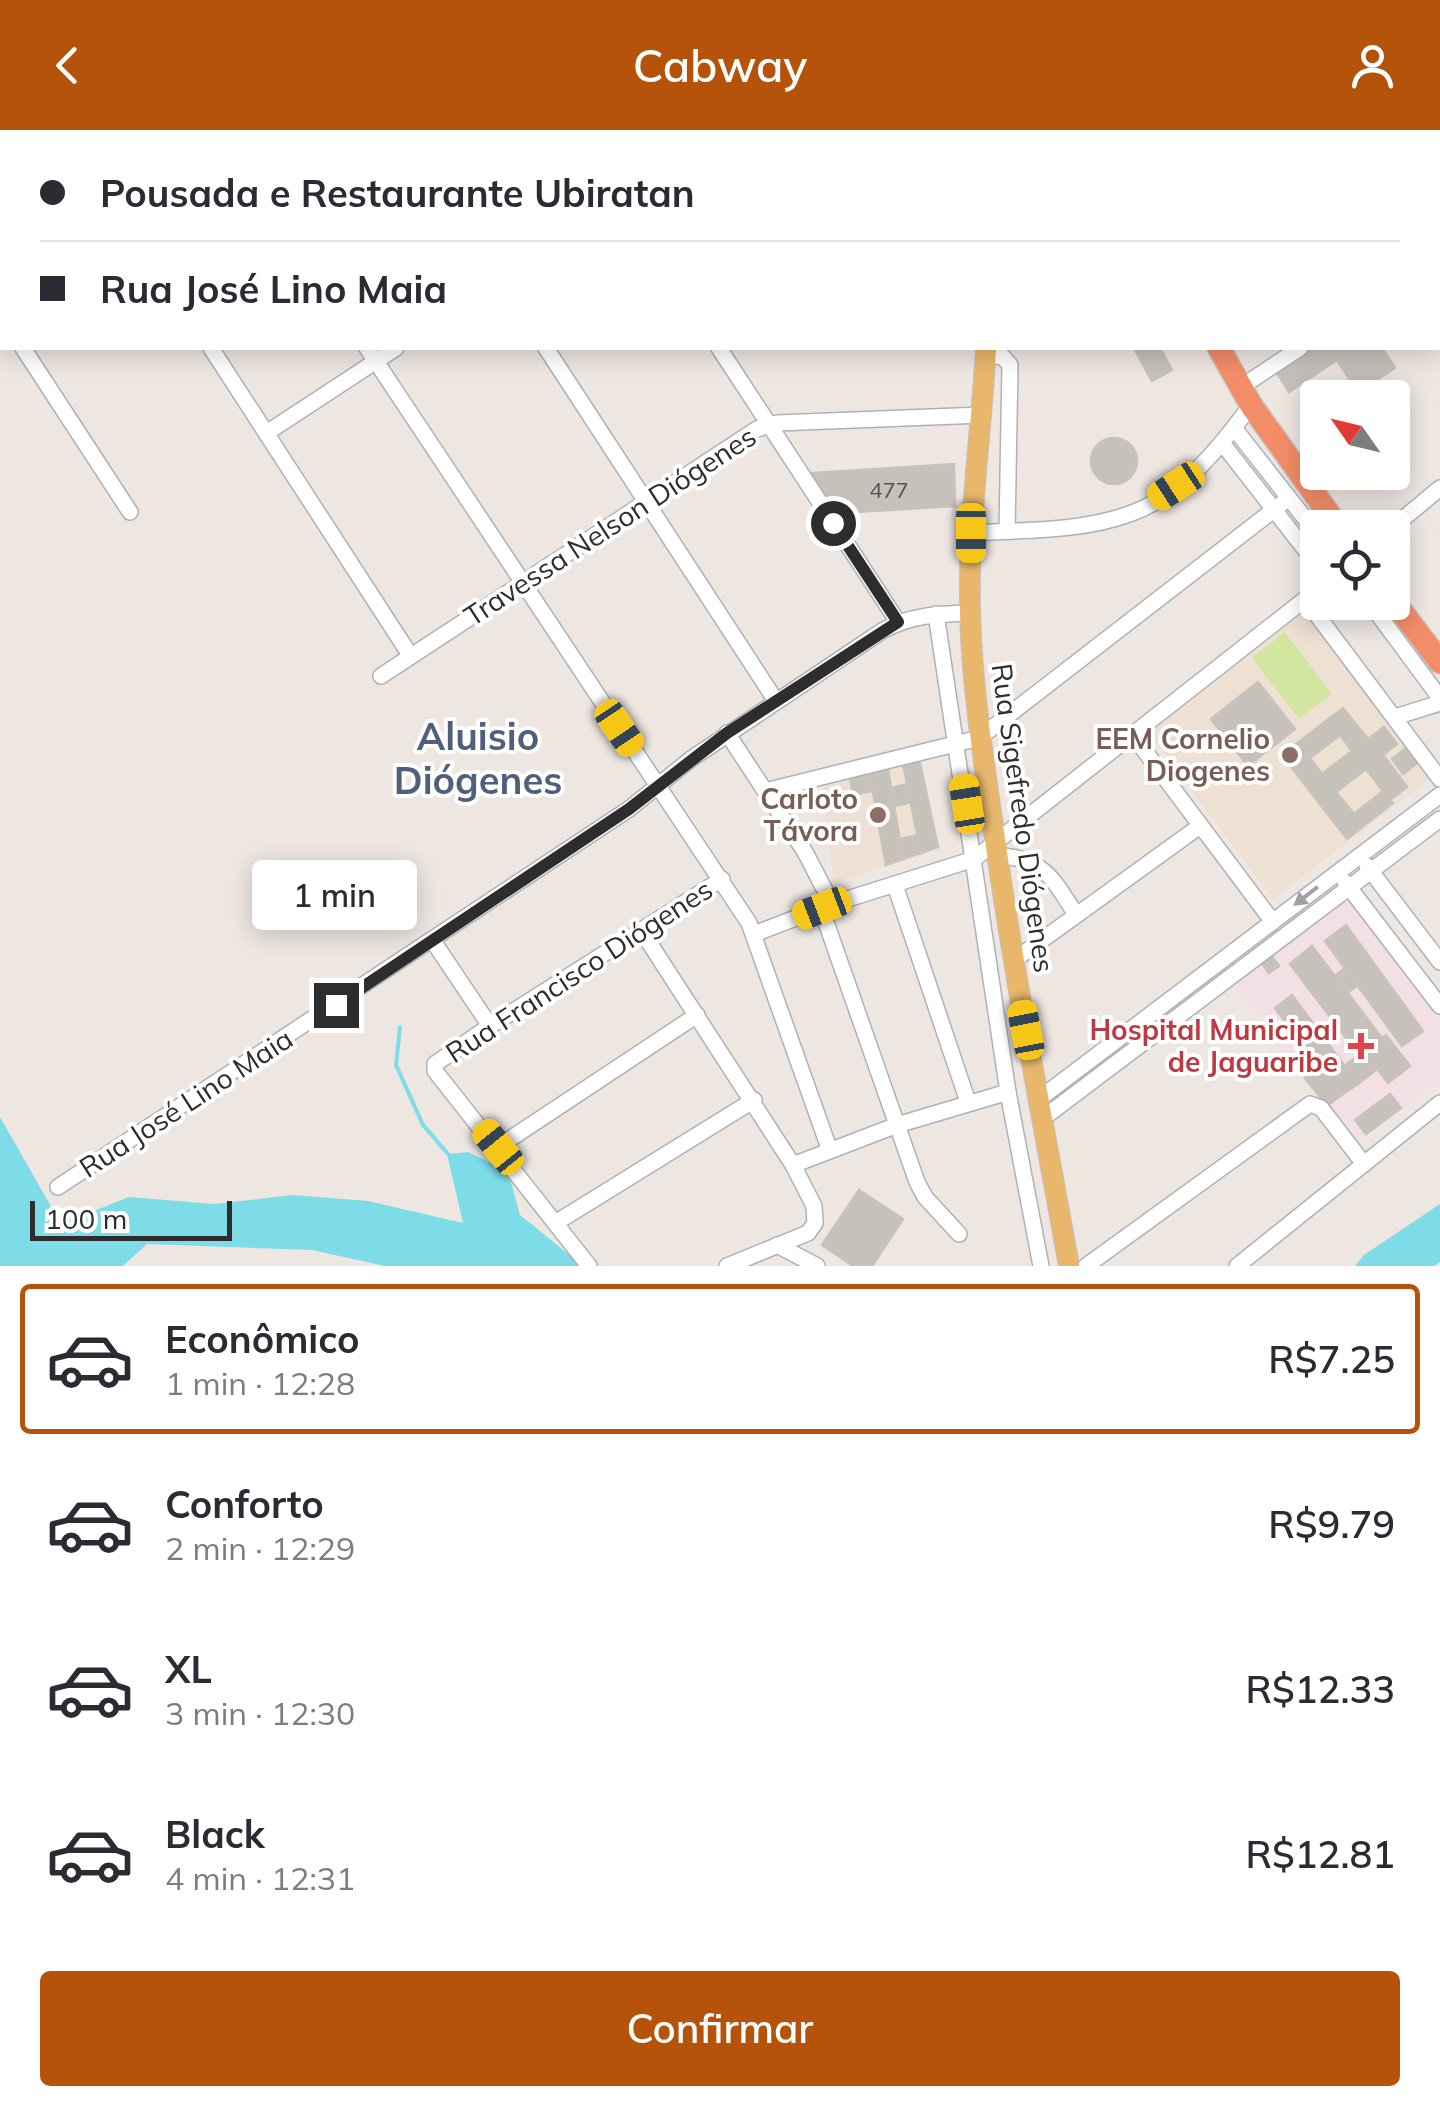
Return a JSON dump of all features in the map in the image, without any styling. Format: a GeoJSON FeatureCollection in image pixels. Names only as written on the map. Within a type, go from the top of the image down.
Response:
{"type":"FeatureCollection","features":[{"type":"Feature","properties":{"kind":"highway"},"geometry":{"type":"LineString","coordinates":[[1220,350],[1246,396],[1326,510]]}},
{"type":"Feature","properties":{"kind":"highway"},"geometry":{"type":"LineString","coordinates":[[1408,620],[1440,662]]}},
{"type":"Feature","properties":{"kind":"main road","name":"Rua Sigefredo Diógenes"},"geometry":{"type":"LineString","coordinates":[[982,350],[970,613],[980,738],[1013,960],[1069,1266]]}},
{"type":"Feature","properties":{"kind":"street"},"geometry":{"type":"LineString","coordinates":[[24,350],[130,512]]}},
{"type":"Feature","properties":{"kind":"street"},"geometry":{"type":"LineString","coordinates":[[212,350],[410,655]]}},
{"type":"Feature","properties":{"kind":"street"},"geometry":{"type":"LineString","coordinates":[[547,350],[776,701]]}},
{"type":"Feature","properties":{"kind":"street"},"geometry":{"type":"LineString","coordinates":[[720,350],[898,622]]}},
{"type":"Feature","properties":{"kind":"street"},"geometry":{"type":"LineString","coordinates":[[982,350],[1003,357],[1010,365],[1007,530]]}},
{"type":"Feature","properties":{"kind":"street"},"geometry":{"type":"LineString","coordinates":[[971,533],[1078,526],[1135,512],[1176,486],[1222,443],[1234,428],[1246,396],[1298,350]]}},
{"type":"Feature","properties":{"kind":"street"},"geometry":{"type":"LineString","coordinates":[[268,432],[371,354],[722,879],[754,934],[829,1148]]}},
{"type":"Feature","properties":{"kind":"street","name":"Travessa Nelson Diógenes"},"geometry":{"type":"LineString","coordinates":[[381,676],[747,434],[769,425],[978,421]]}},
{"type":"Feature","properties":{"kind":"street"},"geometry":{"type":"LineString","coordinates":[[1234,428],[1300,512]]}},
{"type":"Feature","properties":{"kind":"street"},"geometry":{"type":"LineString","coordinates":[[1222,443],[1300,543]]}},
{"type":"Feature","properties":{"kind":"street"},"geometry":{"type":"LineString","coordinates":[[1410,513],[1440,488]]}},
{"type":"Feature","properties":{"kind":"street"},"geometry":{"type":"LineString","coordinates":[[765,791],[980,738],[1289,498]]}},
{"type":"Feature","properties":{"kind":"street"},"geometry":{"type":"LineString","coordinates":[[754,934],[996,850],[1132,734],[1300,603]]}},
{"type":"Feature","properties":{"kind":"street","name":"Rua José Lino Maia"},"geometry":{"type":"LineString","coordinates":[[58,1187],[433,941],[629,809],[727,733],[898,622],[936,614],[970,613]]}},
{"type":"Feature","properties":{"kind":"street"},"geometry":{"type":"LineString","coordinates":[[936,614],[1008,1092],[1041,1266]]}},
{"type":"Feature","properties":{"kind":"street"},"geometry":{"type":"LineString","coordinates":[[1329,620],[1440,779]]}},
{"type":"Feature","properties":{"kind":"street"},"geometry":{"type":"LineString","coordinates":[[1382,620],[1440,700],[1394,717]]}},
{"type":"Feature","properties":{"kind":"street"},"geometry":{"type":"LineString","coordinates":[[727,733],[805,852],[827,906],[897,1125],[925,1196],[959,1234]]}},
{"type":"Feature","properties":{"kind":"street"},"geometry":{"type":"LineString","coordinates":[[1132,734],[1273,922]]}},
{"type":"Feature","properties":{"kind":"street"},"geometry":{"type":"LineString","coordinates":[[1041,1109],[1094,1057],[1440,795]]}},
{"type":"Feature","properties":{"kind":"street"},"geometry":{"type":"LineString","coordinates":[[1041,1109],[1102,1074],[1440,820]]}},
{"type":"Feature","properties":{"kind":"street"},"geometry":{"type":"LineString","coordinates":[[1013,960],[1200,826]]}},
{"type":"Feature","properties":{"kind":"street"},"geometry":{"type":"LineString","coordinates":[[996,850],[1024,859],[1048,874],[1076,915]]}},
{"type":"Feature","properties":{"kind":"street"},"geometry":{"type":"LineString","coordinates":[[1358,856],[1440,962]]}},
{"type":"Feature","properties":{"kind":"street"},"geometry":{"type":"LineString","coordinates":[[1337,872],[1439,1003]]}},
{"type":"Feature","properties":{"kind":"street","name":"Rua Francisco Diógenes"},"geometry":{"type":"LineString","coordinates":[[498,1147],[435,1071],[437,1062],[722,879]]}},
{"type":"Feature","properties":{"kind":"street"},"geometry":{"type":"LineString","coordinates":[[895,885],[968,1102]]}},
{"type":"Feature","properties":{"kind":"street"},"geometry":{"type":"LineString","coordinates":[[1380,928],[1401,912]]}},
{"type":"Feature","properties":{"kind":"street"},"geometry":{"type":"LineString","coordinates":[[642,930],[754,1100],[814,1206],[815,1223],[808,1234],[728,1266]]}},
{"type":"Feature","properties":{"kind":"street"},"geometry":{"type":"LineString","coordinates":[[433,941],[490,1026]]}},
{"type":"Feature","properties":{"kind":"street"},"geometry":{"type":"LineString","coordinates":[[1209,970],[1220,985]]}},
{"type":"Feature","properties":{"kind":"street"},"geometry":{"type":"LineString","coordinates":[[588,1266],[498,1147],[697,1014]]}},
{"type":"Feature","properties":{"kind":"street"},"geometry":{"type":"LineString","coordinates":[[1094,1057],[1102,1074]]}},
{"type":"Feature","properties":{"kind":"street"},"geometry":{"type":"LineString","coordinates":[[793,1164],[897,1125],[1008,1092]]}},
{"type":"Feature","properties":{"kind":"street"},"geometry":{"type":"LineString","coordinates":[[557,1222],[754,1100]]}},
{"type":"Feature","properties":{"kind":"street"},"geometry":{"type":"LineString","coordinates":[[1237,1266],[1440,1102]]}},
{"type":"Feature","properties":{"kind":"street"},"geometry":{"type":"LineString","coordinates":[[1086,1266],[1310,1104],[1321,1108],[1364,1164]]}},
{"type":"Feature","properties":{"kind":"street"},"geometry":{"type":"LineString","coordinates":[[778,1245],[817,1266]]}},
{"type":"Feature","properties":{"kind":"shaded area","name":"EEM Cornelio Diogenes"},"geometry":{"type":"Polygon","coordinates":[[[1300,608],[1300,620],[1312,620],[1431,778],[1273,899],[1143,726],[1300,608]]]}},
{"type":"Feature","properties":{"kind":"shaded area","name":"Carloto Távora"},"geometry":{"type":"Polygon","coordinates":[[[918,754],[938,847],[834,883],[822,784],[918,754]]]}},
{"type":"Feature","properties":{"kind":"shaded area","name":"Hospital Municipal de Jaguaribe"},"geometry":{"type":"Polygon","coordinates":[[[1343,897],[1352,899],[1440,1015],[1440,1080],[1356,1144],[1230,978],[1343,897]]]}},
{"type":"Feature","properties":{"kind":"green space"},"geometry":{"type":"Polygon","coordinates":[[[1285,632],[1332,694],[1299,719],[1252,658],[1285,632]]]}},
{"type":"Feature","properties":{"kind":"water"},"geometry":{"type":"Polygon","coordinates":[[[0,1117],[61,1224],[129,1197],[214,1204],[292,1195],[368,1201],[463,1223],[447,1154],[468,1152],[508,1171],[520,1215],[583,1266],[385,1266],[312,1250],[147,1244],[123,1266],[0,1266],[0,1117]]]}},
{"type":"Feature","properties":{"kind":"water"},"geometry":{"type":"Polygon","coordinates":[[[1440,1204],[1440,1262],[1434,1266],[1355,1266],[1364,1255],[1440,1204]]]}},
{"type":"Feature","properties":{"kind":"building"},"geometry":{"type":"Polygon","coordinates":[[[1135,350],[1161,350],[1172,370],[1152,381],[1135,350]]]}},
{"type":"Feature","properties":{"kind":"building"},"geometry":{"type":"Polygon","coordinates":[[[1307,350],[1330,350],[1337,360],[1307,380],[1300,380],[1300,385],[1289,392],[1275,370],[1307,350]]]}},
{"type":"Feature","properties":{"kind":"building"},"geometry":{"type":"Polygon","coordinates":[[[1330,350],[1383,350],[1395,368],[1377,380],[1350,380],[1330,350]]]}},
{"type":"Feature","properties":{"kind":"building"},"geometry":{"type":"Polygon","coordinates":[[[1114,438],[1131,444],[1137,461],[1131,478],[1114,484],[1097,478],[1091,461],[1097,444],[1114,438]]]}},
{"type":"Feature","properties":{"kind":"building"},"geometry":{"type":"Polygon","coordinates":[[[954,464],[955,506],[840,513],[811,473],[954,464]]]}},
{"type":"Feature","properties":{"kind":"building"},"geometry":{"type":"Polygon","coordinates":[[[1258,682],[1295,729],[1248,766],[1211,719],[1258,682]]]}},
{"type":"Feature","properties":{"kind":"building"},"geometry":{"type":"Polygon","coordinates":[[[1343,708],[1368,739],[1384,727],[1397,744],[1383,755],[1407,787],[1347,839],[1282,755],[1343,708]],[[1340,735],[1310,758],[1322,774],[1352,751],[1340,735]],[[1366,769],[1336,792],[1354,814],[1383,791],[1366,769]]]}},
{"type":"Feature","properties":{"kind":"building"},"geometry":{"type":"Polygon","coordinates":[[[1406,748],[1417,763],[1403,774],[1392,759],[1406,748]]]}},
{"type":"Feature","properties":{"kind":"building"},"geometry":{"type":"Polygon","coordinates":[[[918,754],[938,847],[921,853],[902,759],[918,754]]]}},
{"type":"Feature","properties":{"kind":"building"},"geometry":{"type":"Polygon","coordinates":[[[887,764],[903,859],[886,865],[869,770],[887,764]]]}},
{"type":"Feature","properties":{"kind":"building"},"geometry":{"type":"Polygon","coordinates":[[[868,775],[871,791],[853,795],[850,779],[868,775]]]}},
{"type":"Feature","properties":{"kind":"building"},"geometry":{"type":"Polygon","coordinates":[[[907,784],[911,802],[895,806],[892,788],[907,784]]]}},
{"type":"Feature","properties":{"kind":"building"},"geometry":{"type":"Polygon","coordinates":[[[918,835],[921,853],[903,859],[900,839],[918,835]]]}},
{"type":"Feature","properties":{"kind":"building"},"geometry":{"type":"Polygon","coordinates":[[[1346,925],[1423,1031],[1402,1046],[1325,941],[1346,925]]]}},
{"type":"Feature","properties":{"kind":"building"},"geometry":{"type":"Polygon","coordinates":[[[1312,946],[1382,1038],[1359,1055],[1290,964],[1312,946]]]}},
{"type":"Feature","properties":{"kind":"building"},"geometry":{"type":"Polygon","coordinates":[[[1270,954],[1279,966],[1269,973],[1260,961],[1270,954]]]}},
{"type":"Feature","properties":{"kind":"building"},"geometry":{"type":"Polygon","coordinates":[[[1345,968],[1358,985],[1347,993],[1335,976],[1345,968]]]}},
{"type":"Feature","properties":{"kind":"building"},"geometry":{"type":"Polygon","coordinates":[[[1292,995],[1358,1084],[1340,1096],[1275,1008],[1292,995]]]}},
{"type":"Feature","properties":{"kind":"building"},"geometry":{"type":"Polygon","coordinates":[[[1386,1035],[1410,1066],[1388,1083],[1364,1052],[1386,1035]]]}},
{"type":"Feature","properties":{"kind":"building"},"geometry":{"type":"Polygon","coordinates":[[[1364,1052],[1377,1069],[1358,1084],[1344,1066],[1364,1052]]]}},
{"type":"Feature","properties":{"kind":"building"},"geometry":{"type":"Polygon","coordinates":[[[1319,1068],[1340,1096],[1327,1106],[1305,1078],[1319,1068]]]}},
{"type":"Feature","properties":{"kind":"building"},"geometry":{"type":"Polygon","coordinates":[[[1390,1094],[1401,1108],[1366,1134],[1355,1120],[1390,1094]]]}},
{"type":"Feature","properties":{"kind":"building"},"geometry":{"type":"Polygon","coordinates":[[[859,1190],[903,1219],[872,1266],[853,1266],[822,1245],[859,1190]]]}},
{"type":"Feature","properties":{"kind":"waterway"},"geometry":{"type":"LineString","coordinates":[[400,1027],[396,1065],[423,1125],[449,1155]]}},
{"type":"Feature","properties":{"kind":"place","name":"EEM Cornelio Diogenes"},"geometry":{"type":"Point","coordinates":[1290,755]}},
{"type":"Feature","properties":{"kind":"place","name":"Carloto Távora"},"geometry":{"type":"Point","coordinates":[878,815]}},
{"type":"Feature","properties":{"kind":"place","name":"Hospital Municipal de Jaguaribe"},"geometry":{"type":"Point","coordinates":[1361,1046]}},
{"type":"Feature","properties":{"kind":"district","name":"Aluisio Diógenes"},"geometry":{"type":"Point","coordinates":[478,759]}},
{"type":"Feature","properties":{"kind":"route"},"geometry":{"type":"LineString","coordinates":[[336,1005],[629,809],[727,733],[898,622],[833,523]]}}]}
